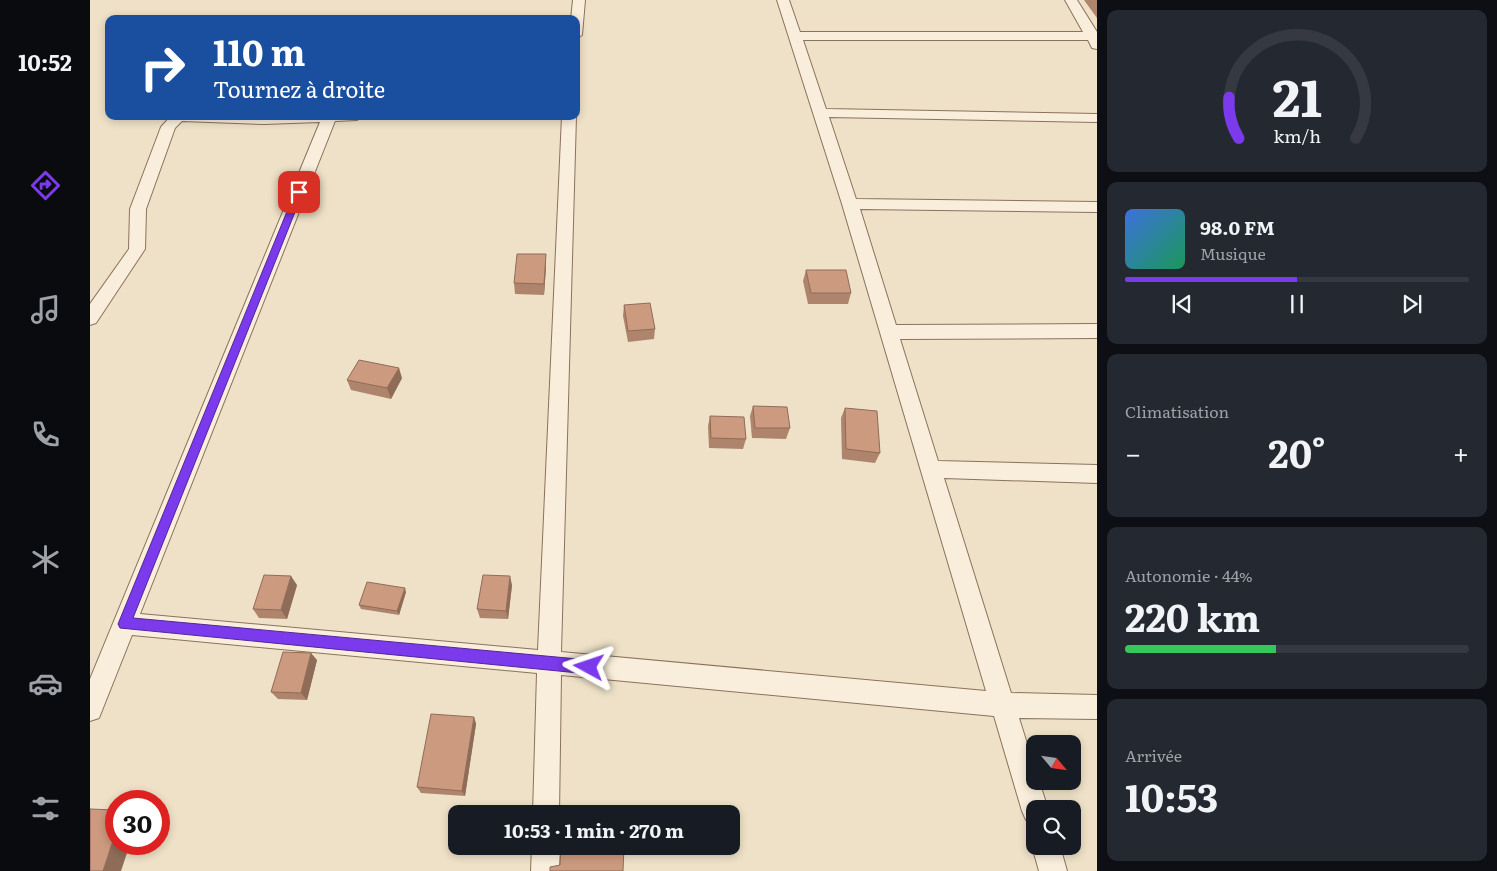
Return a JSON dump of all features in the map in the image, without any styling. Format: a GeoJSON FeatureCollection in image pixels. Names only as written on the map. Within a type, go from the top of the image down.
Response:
{"type":"FeatureCollection","features":[{"type":"Feature","properties":{"kind":"street"},"geometry":{"type":"LineString","coordinates":[[578,15],[579,0]]}},
{"type":"Feature","properties":{"kind":"street"},"geometry":{"type":"LineString","coordinates":[[783,0],[850,204],[1032,800]]}},
{"type":"Feature","properties":{"kind":"street"},"geometry":{"type":"LineString","coordinates":[[1071,0],[1095,39]]}},
{"type":"Feature","properties":{"kind":"street"},"geometry":{"type":"LineString","coordinates":[[795,36],[1095,39]]}},
{"type":"Feature","properties":{"kind":"street"},"geometry":{"type":"LineString","coordinates":[[820,113],[1097,118]]}},
{"type":"Feature","properties":{"kind":"street"},"geometry":{"type":"LineString","coordinates":[[90,318],[137,249],[138,209],[168,127],[175,120]]}},
{"type":"Feature","properties":{"kind":"street"},"geometry":{"type":"LineString","coordinates":[[90,709],[328,120]]}},
{"type":"Feature","properties":{"kind":"street"},"geometry":{"type":"LineString","coordinates":[[546,805],[549,663],[569,120]]}},
{"type":"Feature","properties":{"kind":"street"},"geometry":{"type":"LineString","coordinates":[[850,204],[1097,207]]}},
{"type":"Feature","properties":{"kind":"street"},"geometry":{"type":"LineString","coordinates":[[889,332],[1097,331]]}},
{"type":"Feature","properties":{"kind":"street"},"geometry":{"type":"LineString","coordinates":[[931,469],[1097,474]]}},
{"type":"Feature","properties":{"kind":"street"},"geometry":{"type":"LineString","coordinates":[[124,624],[1003,705],[1097,707]]}},
{"type":"Feature","properties":{"kind":"street"},"geometry":{"type":"LineString","coordinates":[[545,871],[546,855]]}},
{"type":"Feature","properties":{"kind":"street"},"geometry":{"type":"LineString","coordinates":[[1049,855],[1053,871]]}},
{"type":"Feature","properties":{"kind":"building"},"geometry":{"type":"Polygon","coordinates":[[[517,254],[546,254],[544,284],[514,283],[517,254]]]}},
{"type":"Feature","properties":{"kind":"building"},"geometry":{"type":"Polygon","coordinates":[[[806,270],[846,270],[851,293],[811,293],[806,270]]]}},
{"type":"Feature","properties":{"kind":"building"},"geometry":{"type":"Polygon","coordinates":[[[650,303],[655,329],[628,331],[624,305],[650,303]]]}},
{"type":"Feature","properties":{"kind":"building"},"geometry":{"type":"Polygon","coordinates":[[[359,360],[399,368],[387,388],[347,380],[359,360]]]}},
{"type":"Feature","properties":{"kind":"building"},"geometry":{"type":"Polygon","coordinates":[[[753,406],[787,407],[790,428],[755,428],[753,406]]]}},
{"type":"Feature","properties":{"kind":"building"},"geometry":{"type":"Polygon","coordinates":[[[845,408],[877,411],[880,453],[846,449],[845,408]]]}},
{"type":"Feature","properties":{"kind":"building"},"geometry":{"type":"Polygon","coordinates":[[[710,416],[744,417],[746,439],[711,438],[710,416]]]}},
{"type":"Feature","properties":{"kind":"building"},"geometry":{"type":"Polygon","coordinates":[[[264,575],[291,576],[281,610],[253,609],[264,575]]]}},
{"type":"Feature","properties":{"kind":"building"},"geometry":{"type":"Polygon","coordinates":[[[483,575],[510,576],[506,611],[477,609],[483,575]]]}},
{"type":"Feature","properties":{"kind":"building"},"geometry":{"type":"Polygon","coordinates":[[[367,582],[405,588],[397,611],[359,605],[367,582]]]}},
{"type":"Feature","properties":{"kind":"building"},"geometry":{"type":"Polygon","coordinates":[[[283,652],[311,653],[301,693],[271,692],[283,652]]]}},
{"type":"Feature","properties":{"kind":"building"},"geometry":{"type":"Polygon","coordinates":[[[431,714],[474,717],[462,791],[417,787],[431,714]]]}},
{"type":"Feature","properties":{"kind":"building"},"geometry":{"type":"Polygon","coordinates":[[[90,809],[105,810],[105,855],[108,855],[103,871],[90,871],[90,809]]]}},
{"type":"Feature","properties":{"kind":"building"},"geometry":{"type":"Polygon","coordinates":[[[561,855],[624,855],[623,871],[550,871],[550,867],[560,865],[561,855]]]}},
{"type":"Feature","properties":{"kind":"route"},"geometry":{"type":"LineString","coordinates":[[299,192],[124,624],[589,667]]}}]}
